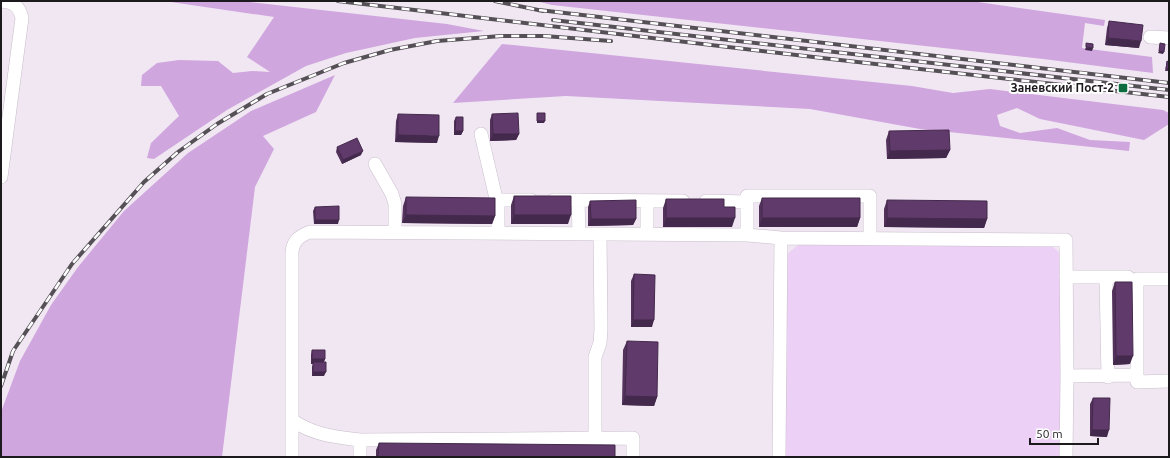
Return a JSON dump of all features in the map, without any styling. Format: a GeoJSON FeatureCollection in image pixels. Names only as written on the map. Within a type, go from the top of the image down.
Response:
{"type":"FeatureCollection","features":[{"type":"Feature","properties":{"kind":"lane"},"geometry":{"type":"LineString","coordinates":[[1,1],[11,2],[19,9],[22,18],[1,177]]}},
{"type":"Feature","properties":{"kind":"lane"},"geometry":{"type":"LineString","coordinates":[[1150,37],[1169,38]]}},
{"type":"Feature","properties":{"kind":"lane"},"geometry":{"type":"LineString","coordinates":[[481,134],[498,207],[498,233]]}},
{"type":"Feature","properties":{"kind":"lane"},"geometry":{"type":"LineString","coordinates":[[375,164],[392,194],[395,204],[395,232]]}},
{"type":"Feature","properties":{"kind":"lane"},"geometry":{"type":"LineString","coordinates":[[747,235],[747,196],[870,196],[870,238]]}},
{"type":"Feature","properties":{"kind":"lane"},"geometry":{"type":"LineString","coordinates":[[496,200],[747,202]]}},
{"type":"Feature","properties":{"kind":"lane"},"geometry":{"type":"LineString","coordinates":[[578,200],[579,234]]}},
{"type":"Feature","properties":{"kind":"lane"},"geometry":{"type":"LineString","coordinates":[[647,201],[647,234]]}},
{"type":"Feature","properties":{"kind":"lane"},"geometry":{"type":"LineString","coordinates":[[292,457],[293,245],[302,235],[310,232],[747,235],[781,238],[1066,240],[1066,457]]}},
{"type":"Feature","properties":{"kind":"lane"},"geometry":{"type":"LineString","coordinates":[[595,438],[595,356],[600,343],[601,329],[600,234]]}},
{"type":"Feature","properties":{"kind":"lane"},"geometry":{"type":"LineString","coordinates":[[779,457],[781,238]]}},
{"type":"Feature","properties":{"kind":"lane"},"geometry":{"type":"LineString","coordinates":[[1066,277],[1128,277]]}},
{"type":"Feature","properties":{"kind":"lane"},"geometry":{"type":"LineString","coordinates":[[1106,277],[1108,377]]}},
{"type":"Feature","properties":{"kind":"lane"},"geometry":{"type":"LineString","coordinates":[[1169,279],[1137,279],[1137,382],[1169,382]]}},
{"type":"Feature","properties":{"kind":"lane"},"geometry":{"type":"LineString","coordinates":[[1067,376],[1108,377],[1137,375]]}},
{"type":"Feature","properties":{"kind":"lane"},"geometry":{"type":"LineString","coordinates":[[292,420],[302,427],[318,433],[360,440],[633,438],[633,457]]}},
{"type":"Feature","properties":{"kind":"lane"},"geometry":{"type":"LineString","coordinates":[[360,440],[360,457]]}},
{"type":"Feature","properties":{"kind":"shaded area"},"geometry":{"type":"Polygon","coordinates":[[[164,1],[240,1],[447,24],[484,31],[415,38],[346,53],[306,66],[227,110],[154,159],[147,158],[151,143],[179,116],[161,86],[141,86],[142,75],[157,63],[179,60],[218,61],[233,73],[252,71],[270,72],[247,57],[274,17],[164,1]]]}},
{"type":"Feature","properties":{"kind":"shaded area"},"geometry":{"type":"Polygon","coordinates":[[[536,1],[971,1],[1105,20],[1104,26],[1085,23],[1082,48],[1152,57],[1153,73],[1043,59],[552,5],[536,1]]]}},
{"type":"Feature","properties":{"kind":"shaded area"},"geometry":{"type":"Polygon","coordinates":[[[502,44],[912,86],[953,93],[990,89],[1163,110],[1169,113],[1169,124],[1144,140],[1040,119],[1017,108],[997,115],[1000,126],[1020,133],[1057,128],[1090,140],[1130,142],[1129,151],[920,129],[810,109],[566,96],[453,103],[502,44]]]}},
{"type":"Feature","properties":{"kind":"shaded area"},"geometry":{"type":"Polygon","coordinates":[[[335,75],[316,112],[263,136],[274,149],[255,187],[222,457],[1,457],[1,412],[20,361],[51,305],[78,267],[124,211],[188,153],[251,111],[335,75]]]}},
{"type":"Feature","properties":{"kind":"shaded area"},"geometry":{"type":"Polygon","coordinates":[[[798,245],[1052,246],[1061,254],[1061,457],[785,457],[786,255],[798,245]]]}},
{"type":"Feature","properties":{"kind":"building"},"geometry":{"type":"Polygon","coordinates":[[[1109,21],[1143,25],[1141,41],[1108,38],[1109,21]]]}},
{"type":"Feature","properties":{"kind":"building"},"geometry":{"type":"Polygon","coordinates":[[[1086,43],[1093,44],[1093,48],[1086,47],[1086,43]]]}},
{"type":"Feature","properties":{"kind":"building"},"geometry":{"type":"Polygon","coordinates":[[[1160,43],[1165,44],[1164,52],[1159,51],[1160,43]]]}},
{"type":"Feature","properties":{"kind":"building"},"geometry":{"type":"Polygon","coordinates":[[[1167,61],[1169,62],[1169,69],[1166,69],[1167,61]]]}},
{"type":"Feature","properties":{"kind":"building"},"geometry":{"type":"Polygon","coordinates":[[[518,113],[519,134],[493,134],[492,114],[518,113]]]}},
{"type":"Feature","properties":{"kind":"building"},"geometry":{"type":"Polygon","coordinates":[[[537,113],[545,113],[545,121],[537,121],[537,113]]]}},
{"type":"Feature","properties":{"kind":"building"},"geometry":{"type":"Polygon","coordinates":[[[398,114],[439,115],[439,136],[398,135],[398,114]]]}},
{"type":"Feature","properties":{"kind":"building"},"geometry":{"type":"Polygon","coordinates":[[[456,117],[463,117],[463,131],[455,131],[456,117]]]}},
{"type":"Feature","properties":{"kind":"building"},"geometry":{"type":"Polygon","coordinates":[[[949,130],[950,150],[890,151],[889,131],[949,130]]]}},
{"type":"Feature","properties":{"kind":"building"},"geometry":{"type":"Polygon","coordinates":[[[357,138],[363,151],[343,160],[337,147],[357,138]]]}},
{"type":"Feature","properties":{"kind":"building"},"geometry":{"type":"Polygon","coordinates":[[[514,196],[571,196],[571,215],[514,215],[514,196]]]}},
{"type":"Feature","properties":{"kind":"building"},"geometry":{"type":"Polygon","coordinates":[[[406,197],[495,198],[495,216],[406,215],[406,197]]]}},
{"type":"Feature","properties":{"kind":"building"},"geometry":{"type":"Polygon","coordinates":[[[762,198],[860,198],[860,218],[762,218],[762,198]]]}},
{"type":"Feature","properties":{"kind":"building"},"geometry":{"type":"Polygon","coordinates":[[[666,199],[724,199],[724,207],[735,207],[735,218],[666,218],[666,199]]]}},
{"type":"Feature","properties":{"kind":"building"},"geometry":{"type":"Polygon","coordinates":[[[636,200],[636,219],[591,219],[590,201],[636,200]]]}},
{"type":"Feature","properties":{"kind":"building"},"geometry":{"type":"Polygon","coordinates":[[[887,200],[987,201],[987,219],[887,218],[887,200]]]}},
{"type":"Feature","properties":{"kind":"building"},"geometry":{"type":"Polygon","coordinates":[[[339,206],[339,220],[315,220],[315,207],[339,206]]]}},
{"type":"Feature","properties":{"kind":"building"},"geometry":{"type":"Polygon","coordinates":[[[634,274],[655,275],[654,320],[633,320],[634,274]]]}},
{"type":"Feature","properties":{"kind":"building"},"geometry":{"type":"Polygon","coordinates":[[[1115,282],[1132,282],[1133,356],[1116,356],[1115,282]]]}},
{"type":"Feature","properties":{"kind":"building"},"geometry":{"type":"Polygon","coordinates":[[[627,341],[658,342],[657,397],[625,396],[627,341]]]}},
{"type":"Feature","properties":{"kind":"building"},"geometry":{"type":"Polygon","coordinates":[[[312,350],[325,350],[325,359],[312,359],[312,350]]]}},
{"type":"Feature","properties":{"kind":"building"},"geometry":{"type":"Polygon","coordinates":[[[313,362],[326,362],[326,372],[313,372],[313,362]]]}},
{"type":"Feature","properties":{"kind":"building"},"geometry":{"type":"Polygon","coordinates":[[[1093,398],[1110,398],[1109,430],[1092,430],[1093,398]]]}},
{"type":"Feature","properties":{"kind":"building"},"geometry":{"type":"Polygon","coordinates":[[[379,443],[615,445],[615,457],[378,457],[379,443]]]}},
{"type":"Feature","properties":{"kind":"railway"},"geometry":{"type":"LineString","coordinates":[[338,1],[1169,97]]}},
{"type":"Feature","properties":{"kind":"railway"},"geometry":{"type":"LineString","coordinates":[[495,1],[543,11]]}},
{"type":"Feature","properties":{"kind":"railway"},"geometry":{"type":"LineString","coordinates":[[539,10],[1169,83]]}},
{"type":"Feature","properties":{"kind":"railway"},"geometry":{"type":"LineString","coordinates":[[553,20],[1169,90]]}},
{"type":"Feature","properties":{"kind":"railway"},"geometry":{"type":"LineString","coordinates":[[1,386],[13,351],[72,264],[144,182],[178,152],[217,124],[267,94],[344,63],[390,50],[437,41],[501,36],[544,36],[611,41]]}},
{"type":"Feature","properties":{"kind":"place","name":"Заневский Пост-2"},"geometry":{"type":"Point","coordinates":[1123,88]}}]}
